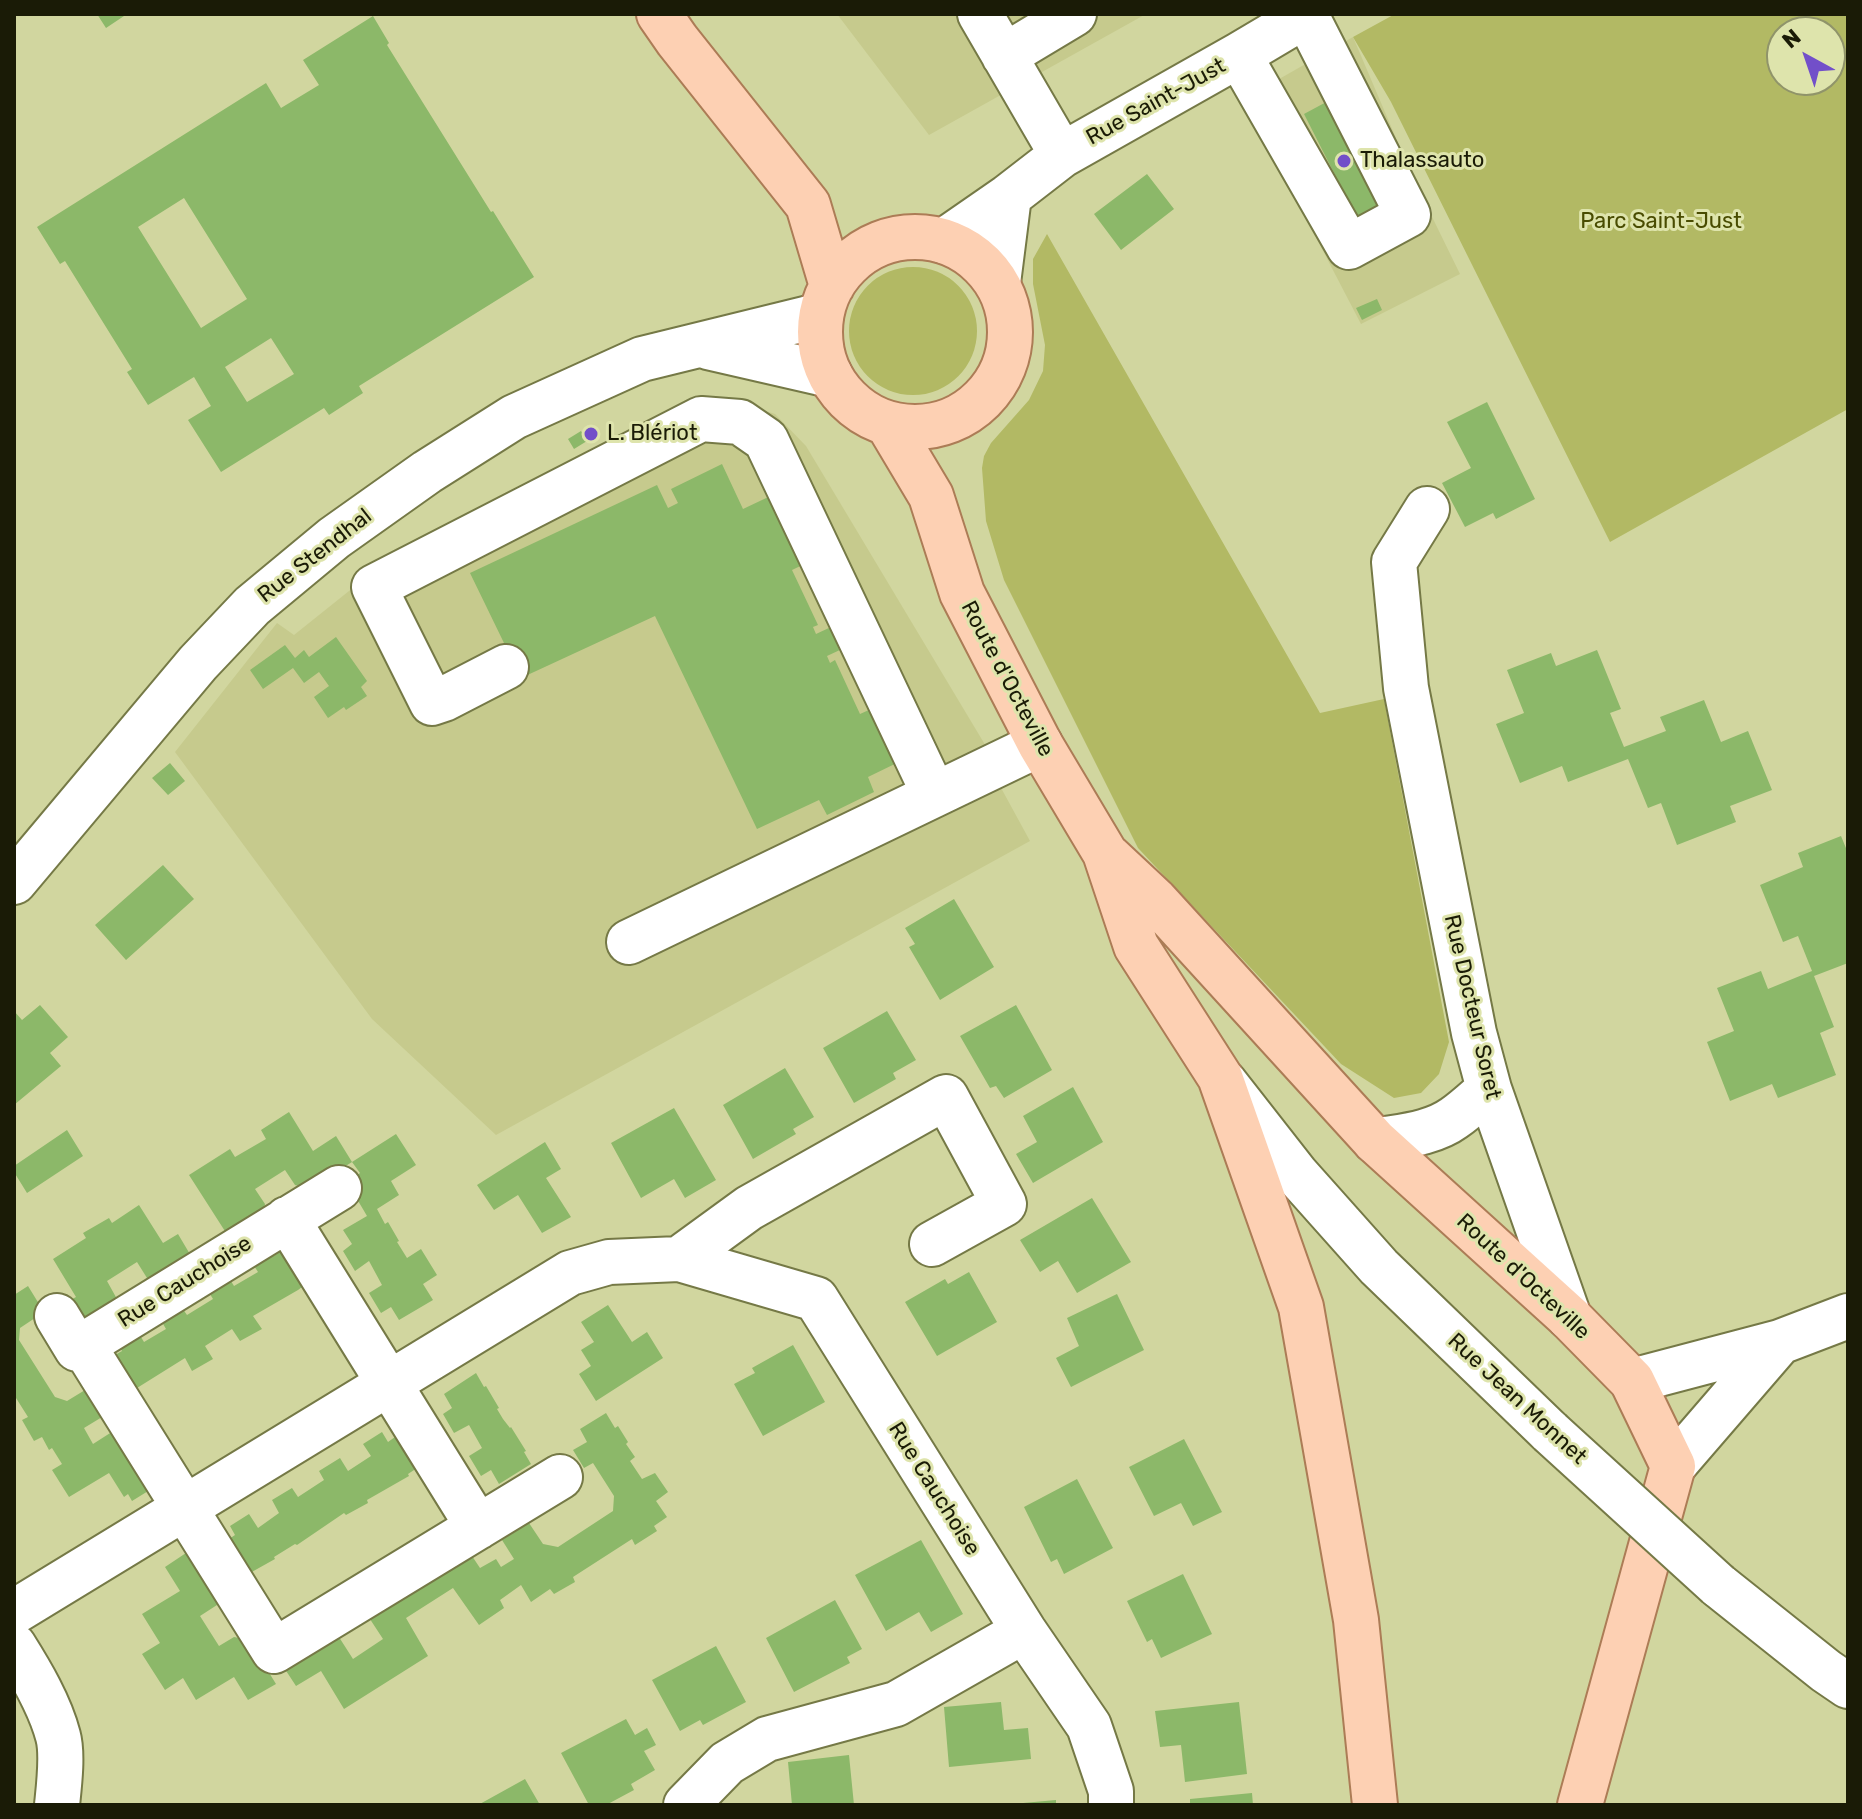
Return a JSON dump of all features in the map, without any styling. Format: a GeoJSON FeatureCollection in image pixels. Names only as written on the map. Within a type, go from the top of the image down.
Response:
{"type":"FeatureCollection","features":[{"type":"Feature","properties":{"kind":"main road"},"geometry":{"type":"LineString","coordinates":[[659,14],[808,205],[886,241]]}},
{"type":"Feature","properties":{"kind":"main road"},"geometry":{"type":"LineString","coordinates":[[808,205],[826,300],[820,345],[830,375],[854,405],[888,424],[914,428],[940,424],[965,414],[988,395],[1004,370],[1011,340],[1009,310],[998,283],[984,264],[965,250],[944,241],[915,236],[886,241],[865,251],[846,266],[826,300]]}},
{"type":"Feature","properties":{"kind":"main road"},"geometry":{"type":"LineString","coordinates":[[931,496],[965,414]]}},
{"type":"Feature","properties":{"kind":"main road","name":"Route d'Octeville"},"geometry":{"type":"LineString","coordinates":[[888,424],[931,496],[962,593],[1040,744],[1105,853],[1136,946],[1220,1077],[1301,1307],[1356,1620],[1375,1805]]}},
{"type":"Feature","properties":{"kind":"main road","name":"Route d'Octeville"},"geometry":{"type":"LineString","coordinates":[[1105,853],[1155,900],[1375,1141],[1569,1317],[1632,1381],[1673,1466]]}},
{"type":"Feature","properties":{"kind":"main road"},"geometry":{"type":"LineString","coordinates":[[1580,1805],[1673,1466]]}},
{"type":"Feature","properties":{"kind":"street"},"geometry":{"type":"LineString","coordinates":[[980,14],[1062,155]]}},
{"type":"Feature","properties":{"kind":"street"},"geometry":{"type":"LineString","coordinates":[[1004,56],[1074,14]]}},
{"type":"Feature","properties":{"kind":"street"},"geometry":{"type":"LineString","coordinates":[[1239,55],[1349,247],[1408,215],[1307,14]]}},
{"type":"Feature","properties":{"kind":"street","name":"Rue Saint-Just"},"geometry":{"type":"LineString","coordinates":[[944,241],[1062,155],[1307,14]]}},
{"type":"Feature","properties":{"kind":"street"},"geometry":{"type":"LineString","coordinates":[[998,283],[1009,196]]}},
{"type":"Feature","properties":{"kind":"street","name":"Rue Stendhal"},"geometry":{"type":"LineString","coordinates":[[16,875],[198,663],[252,606],[334,538],[427,472],[514,417],[642,359],[702,345],[826,300]]}},
{"type":"Feature","properties":{"kind":"street","name":"Rue Stendhal"},"geometry":{"type":"LineString","coordinates":[[702,345],[830,375]]}},
{"type":"Feature","properties":{"kind":"street"},"geometry":{"type":"LineString","coordinates":[[374,587],[701,419],[740,422],[766,440],[934,794]]}},
{"type":"Feature","properties":{"kind":"street","name":"Rue Docteur Soret"},"geometry":{"type":"LineString","coordinates":[[1427,509],[1394,562],[1406,688],[1474,1033],[1489,1089],[1569,1317]]}},
{"type":"Feature","properties":{"kind":"street"},"geometry":{"type":"LineString","coordinates":[[334,538],[368,575],[432,703],[506,667]]}},
{"type":"Feature","properties":{"kind":"street"},"geometry":{"type":"LineString","coordinates":[[629,942],[1040,744]]}},
{"type":"Feature","properties":{"kind":"street","name":"Rue Jean Monnet"},"geometry":{"type":"LineString","coordinates":[[1220,1077],[1297,1175],[1379,1267],[1550,1432],[1718,1585],[1848,1686]]}},
{"type":"Feature","properties":{"kind":"street"},"geometry":{"type":"LineString","coordinates":[[1375,1141],[1426,1131],[1440,1125],[1454,1118],[1489,1089]]}},
{"type":"Feature","properties":{"kind":"street"},"geometry":{"type":"LineString","coordinates":[[679,1259],[749,1208],[946,1097],[1004,1204],[932,1244]]}},
{"type":"Feature","properties":{"kind":"street","name":"Rue Cauchoise"},"geometry":{"type":"LineString","coordinates":[[339,1188],[287,1219],[70,1330],[274,1651],[560,1477]]}},
{"type":"Feature","properties":{"kind":"street"},"geometry":{"type":"LineString","coordinates":[[287,1219],[478,1527]]}},
{"type":"Feature","properties":{"kind":"street","name":"Rue Cauchoise"},"geometry":{"type":"LineString","coordinates":[[14,1612],[570,1273],[609,1262],[679,1259],[816,1299],[1024,1631],[1089,1726],[1111,1791],[1111,1805]]}},
{"type":"Feature","properties":{"kind":"street"},"geometry":{"type":"LineString","coordinates":[[1632,1381],[1780,1342],[1848,1316]]}},
{"type":"Feature","properties":{"kind":"street"},"geometry":{"type":"LineString","coordinates":[[1673,1466],[1780,1342]]}},
{"type":"Feature","properties":{"kind":"street"},"geometry":{"type":"LineString","coordinates":[[686,1805],[727,1763],[767,1739],[896,1704],[1024,1631]]}},
{"type":"Feature","properties":{"kind":"street"},"geometry":{"type":"LineString","coordinates":[[14,1646],[36,1682],[59,1738],[57,1805]]}},
{"type":"Feature","properties":{"kind":"shaded area"},"geometry":{"type":"Polygon","coordinates":[[[837,14],[1146,14],[929,135],[837,14]]]}},
{"type":"Feature","properties":{"kind":"shaded area"},"geometry":{"type":"Polygon","coordinates":[[[1353,37],[1413,178],[1460,274],[1361,324],[1244,99],[1353,37]]]}},
{"type":"Feature","properties":{"kind":"shaded area"},"geometry":{"type":"Polygon","coordinates":[[[731,400],[775,414],[806,446],[987,748],[1000,786],[1030,841],[496,1135],[372,1019],[175,752],[277,623],[294,635],[389,559],[731,400]]]}},
{"type":"Feature","properties":{"kind":"green space","name":"Parc Saint-Just"},"geometry":{"type":"Polygon","coordinates":[[[1395,14],[1848,14],[1848,409],[1610,542],[1391,102],[1353,37],[1395,14]]]}},
{"type":"Feature","properties":{"kind":"green space"},"geometry":{"type":"Polygon","coordinates":[[[1047,234],[1320,713],[1384,699],[1449,1042],[1439,1074],[1421,1093],[1394,1098],[1341,1064],[1138,848],[1004,580],[986,521],[982,468],[991,443],[1029,400],[1043,371],[1045,345],[1033,284],[1033,259],[1047,234]]]}},
{"type":"Feature","properties":{"kind":"green space"},"geometry":{"type":"Polygon","coordinates":[[[913,267],[937,272],[958,286],[972,307],[977,331],[972,355],[958,376],[937,390],[913,395],[889,390],[868,376],[854,355],[849,331],[854,307],[868,286],[889,272],[913,267]]]}},
{"type":"Feature","properties":{"kind":"building"},"geometry":{"type":"Polygon","coordinates":[[[97,14],[127,14],[106,28],[97,14]]]}},
{"type":"Feature","properties":{"kind":"building"},"geometry":{"type":"Polygon","coordinates":[[[373,16],[389,43],[387,45],[534,277],[359,386],[363,393],[329,415],[324,408],[221,472],[188,420],[211,406],[194,377],[148,405],[127,372],[132,369],[65,261],[60,264],[37,227],[266,83],[281,108],[319,85],[303,60],[373,16]],[[184,198],[138,227],[201,328],[247,299],[184,198]],[[271,338],[225,367],[247,402],[294,374],[271,338]]]}},
{"type":"Feature","properties":{"kind":"building","name":"Thalassauto"},"geometry":{"type":"Polygon","coordinates":[[[1330,100],[1384,209],[1359,222],[1304,114],[1330,100]]]}},
{"type":"Feature","properties":{"kind":"building"},"geometry":{"type":"Polygon","coordinates":[[[1147,174],[1174,209],[1121,250],[1094,214],[1147,174]]]}},
{"type":"Feature","properties":{"kind":"building"},"geometry":{"type":"Polygon","coordinates":[[[1377,299],[1382,310],[1362,320],[1356,308],[1377,299]]]}},
{"type":"Feature","properties":{"kind":"building"},"geometry":{"type":"Polygon","coordinates":[[[1487,402],[1535,499],[1496,519],[1493,513],[1465,527],[1442,483],[1471,468],[1447,422],[1487,402]]]}},
{"type":"Feature","properties":{"kind":"building"},"geometry":{"type":"Polygon","coordinates":[[[581,431],[587,441],[574,449],[568,439],[581,431]]]}},
{"type":"Feature","properties":{"kind":"building"},"geometry":{"type":"Polygon","coordinates":[[[722,464],[743,509],[781,491],[813,560],[792,570],[818,625],[813,627],[816,634],[831,627],[842,649],[827,656],[830,663],[835,660],[860,714],[880,705],[905,759],[868,777],[874,792],[827,815],[819,800],[757,829],[655,616],[521,678],[470,573],[657,485],[668,508],[678,503],[671,489],[722,464]]]}},
{"type":"Feature","properties":{"kind":"building"},"geometry":{"type":"Polygon","coordinates":[[[336,637],[367,681],[361,687],[367,696],[328,718],[314,697],[329,686],[319,672],[304,683],[293,668],[263,689],[250,670],[285,645],[295,658],[304,650],[309,657],[336,637]]]}},
{"type":"Feature","properties":{"kind":"building"},"geometry":{"type":"Polygon","coordinates":[[[1597,650],[1621,709],[1610,713],[1624,747],[1666,731],[1660,717],[1704,700],[1721,742],[1748,731],[1772,790],[1730,806],[1736,822],[1677,845],[1661,803],[1648,808],[1628,759],[1568,782],[1562,766],[1520,783],[1496,724],[1524,713],[1507,670],[1551,653],[1556,666],[1597,650]]]}},
{"type":"Feature","properties":{"kind":"building"},"geometry":{"type":"Polygon","coordinates":[[[170,763],[185,781],[168,795],[152,778],[170,763]]]}},
{"type":"Feature","properties":{"kind":"building"},"geometry":{"type":"Polygon","coordinates":[[[1841,836],[1848,853],[1848,963],[1814,976],[1834,1027],[1820,1033],[1836,1075],[1778,1098],[1772,1084],[1730,1101],[1707,1042],[1734,1031],[1717,988],[1761,971],[1768,989],[1812,971],[1798,936],[1783,942],[1760,885],[1803,867],[1798,853],[1841,836]]]}},
{"type":"Feature","properties":{"kind":"building"},"geometry":{"type":"Polygon","coordinates":[[[163,865],[194,899],[126,960],[95,925],[163,865]]]}},
{"type":"Feature","properties":{"kind":"building"},"geometry":{"type":"Polygon","coordinates":[[[954,899],[994,967],[940,1000],[909,947],[915,944],[905,928],[954,899]]]}},
{"type":"Feature","properties":{"kind":"building"},"geometry":{"type":"Polygon","coordinates":[[[40,1005],[68,1037],[50,1053],[61,1066],[14,1105],[14,1011],[22,1020],[40,1005]]]}},
{"type":"Feature","properties":{"kind":"building"},"geometry":{"type":"Polygon","coordinates":[[[1016,1005],[1052,1070],[1004,1098],[996,1086],[990,1088],[960,1036],[1016,1005]]]}},
{"type":"Feature","properties":{"kind":"building"},"geometry":{"type":"Polygon","coordinates":[[[887,1011],[916,1060],[893,1073],[896,1079],[854,1103],[823,1048],[887,1011]]]}},
{"type":"Feature","properties":{"kind":"building"},"geometry":{"type":"Polygon","coordinates":[[[785,1068],[814,1117],[793,1129],[796,1134],[753,1159],[723,1105],[785,1068]]]}},
{"type":"Feature","properties":{"kind":"building"},"geometry":{"type":"Polygon","coordinates":[[[1073,1087],[1103,1142],[1033,1183],[1016,1154],[1037,1142],[1023,1116],[1073,1087]]]}},
{"type":"Feature","properties":{"kind":"building"},"geometry":{"type":"Polygon","coordinates":[[[674,1108],[716,1180],[685,1198],[674,1179],[641,1198],[611,1143],[674,1108]]]}},
{"type":"Feature","properties":{"kind":"building"},"geometry":{"type":"Polygon","coordinates":[[[289,1112],[313,1151],[336,1136],[352,1162],[309,1189],[295,1185],[285,1170],[255,1189],[265,1204],[262,1219],[230,1239],[189,1175],[230,1149],[235,1157],[266,1139],[261,1130],[289,1112]]]}},
{"type":"Feature","properties":{"kind":"building"},"geometry":{"type":"Polygon","coordinates":[[[67,1130],[83,1156],[27,1193],[14,1172],[14,1166],[67,1130]]]}},
{"type":"Feature","properties":{"kind":"building"},"geometry":{"type":"Polygon","coordinates":[[[396,1134],[416,1165],[391,1181],[399,1195],[377,1209],[385,1224],[388,1222],[407,1258],[421,1249],[437,1275],[423,1284],[433,1300],[399,1320],[391,1307],[381,1313],[369,1293],[382,1285],[369,1261],[355,1271],[343,1251],[352,1244],[343,1230],[367,1216],[347,1182],[360,1173],[352,1162],[396,1134]]]}},
{"type":"Feature","properties":{"kind":"building"},"geometry":{"type":"Polygon","coordinates":[[[545,1142],[561,1169],[546,1178],[571,1217],[542,1233],[518,1195],[494,1210],[477,1185],[545,1142]]]}},
{"type":"Feature","properties":{"kind":"building"},"geometry":{"type":"Polygon","coordinates":[[[1092,1198],[1131,1262],[1077,1293],[1058,1261],[1040,1272],[1020,1240],[1092,1198]]]}},
{"type":"Feature","properties":{"kind":"building"},"geometry":{"type":"Polygon","coordinates":[[[139,1205],[163,1243],[178,1234],[194,1261],[161,1282],[147,1278],[137,1262],[107,1281],[117,1299],[80,1333],[63,1304],[76,1297],[53,1259],[86,1238],[83,1233],[109,1218],[112,1223],[139,1205]]]}},
{"type":"Feature","properties":{"kind":"building"},"geometry":{"type":"Polygon","coordinates":[[[289,1246],[310,1281],[253,1316],[262,1329],[240,1341],[232,1329],[205,1346],[213,1359],[192,1371],[185,1358],[129,1393],[108,1359],[122,1351],[116,1341],[136,1329],[144,1342],[166,1329],[158,1315],[178,1302],[187,1315],[213,1299],[205,1286],[226,1273],[234,1286],[258,1272],[249,1258],[268,1247],[274,1256],[289,1246]]]}},
{"type":"Feature","properties":{"kind":"building"},"geometry":{"type":"Polygon","coordinates":[[[969,1272],[997,1322],[937,1356],[905,1302],[945,1279],[948,1284],[969,1272]]]}},
{"type":"Feature","properties":{"kind":"building"},"geometry":{"type":"Polygon","coordinates":[[[28,1286],[44,1312],[20,1328],[19,1340],[55,1397],[67,1401],[90,1387],[107,1414],[84,1428],[93,1444],[118,1428],[153,1488],[132,1501],[128,1494],[124,1497],[109,1473],[69,1497],[52,1470],[62,1464],[42,1437],[34,1441],[22,1420],[28,1417],[14,1399],[14,1295],[28,1286]]]}},
{"type":"Feature","properties":{"kind":"building"},"geometry":{"type":"Polygon","coordinates":[[[1117,1294],[1144,1350],[1071,1387],[1056,1358],[1079,1346],[1067,1318],[1117,1294]]]}},
{"type":"Feature","properties":{"kind":"building"},"geometry":{"type":"Polygon","coordinates":[[[608,1305],[632,1342],[647,1332],[663,1358],[596,1401],[579,1374],[591,1366],[581,1350],[594,1342],[581,1322],[608,1305]]]}},
{"type":"Feature","properties":{"kind":"building"},"geometry":{"type":"Polygon","coordinates":[[[793,1345],[825,1402],[763,1436],[734,1384],[755,1373],[752,1368],[793,1345]]]}},
{"type":"Feature","properties":{"kind":"building"},"geometry":{"type":"Polygon","coordinates":[[[476,1373],[526,1451],[531,1464],[499,1484],[491,1470],[481,1476],[469,1456],[482,1448],[469,1425],[454,1433],[443,1414],[452,1408],[444,1394],[476,1373]]]}},
{"type":"Feature","properties":{"kind":"building"},"geometry":{"type":"Polygon","coordinates":[[[606,1413],[628,1442],[626,1444],[635,1457],[630,1461],[642,1479],[655,1473],[668,1492],[656,1501],[667,1517],[654,1526],[657,1531],[635,1545],[632,1539],[573,1577],[575,1582],[554,1594],[550,1589],[531,1602],[521,1585],[500,1600],[504,1608],[479,1625],[453,1588],[406,1618],[428,1656],[344,1709],[321,1671],[296,1686],[279,1660],[337,1634],[353,1659],[383,1639],[366,1613],[468,1550],[480,1568],[496,1559],[501,1567],[514,1559],[502,1540],[529,1523],[543,1544],[558,1547],[613,1511],[614,1496],[593,1463],[584,1468],[573,1450],[587,1442],[580,1429],[606,1413]]]}},
{"type":"Feature","properties":{"kind":"building"},"geometry":{"type":"Polygon","coordinates":[[[382,1432],[388,1442],[402,1432],[423,1464],[409,1476],[367,1500],[368,1503],[346,1515],[344,1513],[241,1578],[220,1545],[235,1535],[230,1526],[249,1514],[258,1528],[279,1513],[272,1500],[292,1488],[298,1497],[324,1480],[319,1471],[340,1458],[348,1471],[371,1456],[363,1444],[382,1432]]]}},
{"type":"Feature","properties":{"kind":"building"},"geometry":{"type":"Polygon","coordinates":[[[1184,1439],[1222,1512],[1193,1526],[1181,1503],[1154,1516],[1129,1467],[1184,1439]]]}},
{"type":"Feature","properties":{"kind":"building"},"geometry":{"type":"Polygon","coordinates":[[[1077,1479],[1113,1548],[1064,1574],[1057,1559],[1051,1562],[1024,1507],[1077,1479]]]}},
{"type":"Feature","properties":{"kind":"building"},"geometry":{"type":"Polygon","coordinates":[[[921,1540],[963,1614],[931,1632],[919,1612],[886,1631],[855,1575],[921,1540]]]}},
{"type":"Feature","properties":{"kind":"building"},"geometry":{"type":"Polygon","coordinates":[[[192,1549],[219,1593],[217,1605],[200,1616],[219,1646],[234,1637],[249,1640],[276,1684],[248,1700],[234,1677],[196,1700],[183,1678],[165,1690],[142,1654],[160,1643],[142,1614],[180,1591],[165,1567],[192,1549]]]}},
{"type":"Feature","properties":{"kind":"building"},"geometry":{"type":"Polygon","coordinates":[[[1183,1574],[1212,1634],[1161,1658],[1152,1639],[1147,1642],[1127,1601],[1183,1574]]]}},
{"type":"Feature","properties":{"kind":"building"},"geometry":{"type":"Polygon","coordinates":[[[835,1600],[862,1649],[847,1657],[850,1663],[794,1692],[766,1638],[835,1600]]]}},
{"type":"Feature","properties":{"kind":"building"},"geometry":{"type":"Polygon","coordinates":[[[716,1646],[746,1702],[703,1725],[700,1720],[680,1731],[652,1680],[716,1646]]]}},
{"type":"Feature","properties":{"kind":"building"},"geometry":{"type":"Polygon","coordinates":[[[1001,1702],[1004,1730],[1028,1728],[1031,1759],[949,1767],[944,1707],[1001,1702]]]}},
{"type":"Feature","properties":{"kind":"building"},"geometry":{"type":"Polygon","coordinates":[[[1239,1702],[1247,1774],[1185,1782],[1181,1745],[1160,1747],[1155,1711],[1239,1702]]]}},
{"type":"Feature","properties":{"kind":"building"},"geometry":{"type":"Polygon","coordinates":[[[626,1719],[635,1735],[647,1728],[656,1745],[644,1751],[655,1770],[631,1784],[634,1790],[606,1805],[589,1805],[561,1753],[626,1719]]]}},
{"type":"Feature","properties":{"kind":"building"},"geometry":{"type":"Polygon","coordinates":[[[849,1755],[854,1805],[792,1805],[788,1762],[849,1755]]]}},
{"type":"Feature","properties":{"kind":"building"},"geometry":{"type":"Polygon","coordinates":[[[525,1779],[540,1805],[478,1805],[525,1779]]]}},
{"type":"Feature","properties":{"kind":"building"},"geometry":{"type":"Polygon","coordinates":[[[1252,1793],[1253,1805],[1190,1805],[1190,1799],[1252,1793]]]}},
{"type":"Feature","properties":{"kind":"building"},"geometry":{"type":"Polygon","coordinates":[[[1056,1800],[1056,1805],[1023,1805],[1023,1803],[1056,1800]]]}},
{"type":"Feature","properties":{"kind":"place","name":"Thalassauto"},"geometry":{"type":"Point","coordinates":[1344,161]}},
{"type":"Feature","properties":{"kind":"place","name":"L. Blériot"},"geometry":{"type":"Point","coordinates":[591,434]}}]}
